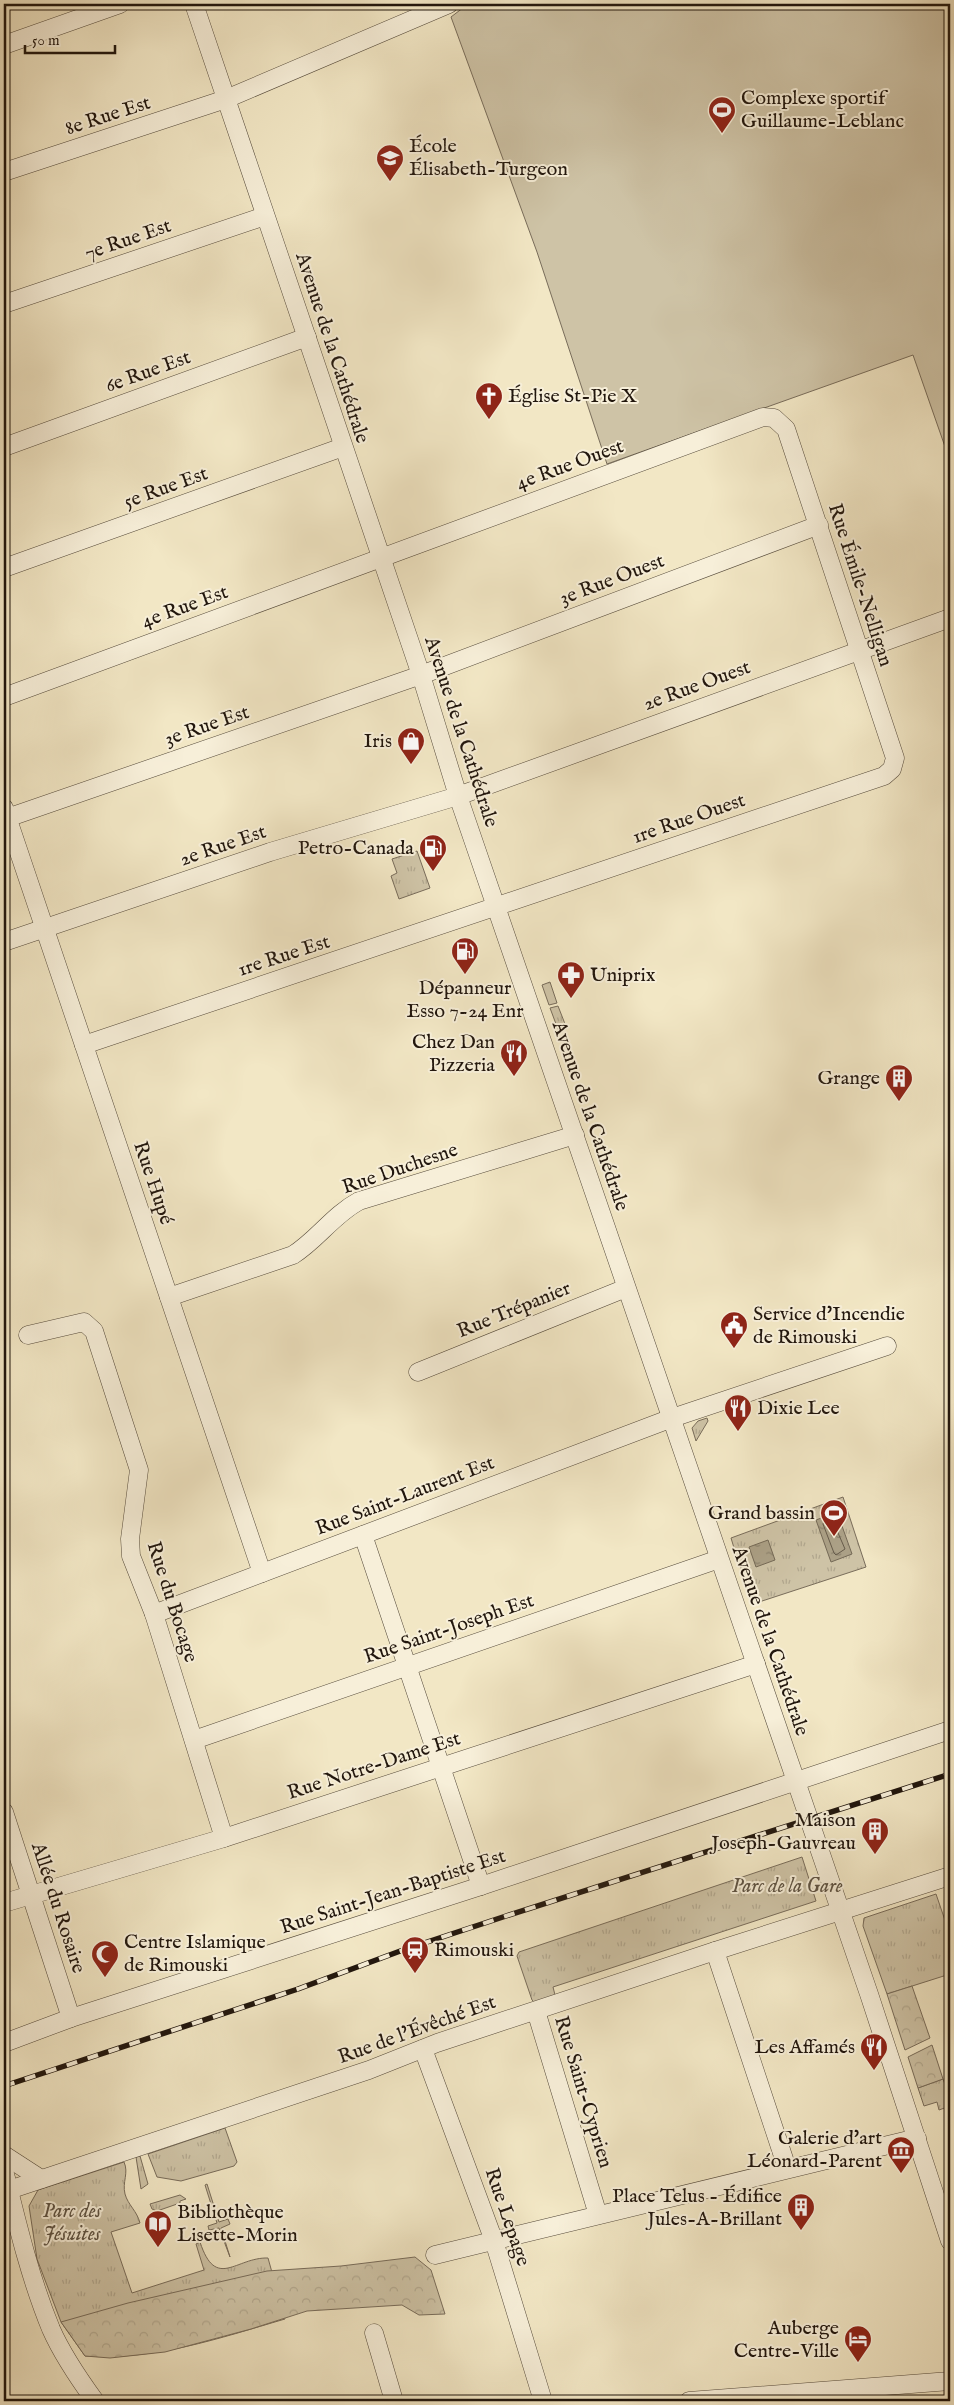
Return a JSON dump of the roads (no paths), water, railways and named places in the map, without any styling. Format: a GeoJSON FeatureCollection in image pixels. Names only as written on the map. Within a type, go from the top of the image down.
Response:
{"type":"FeatureCollection","features":[{"type":"Feature","properties":{"kind":"street"},"geometry":{"type":"LineString","coordinates":[[4,45],[120,4]]}},
{"type":"Feature","properties":{"kind":"street","name":"Avenue de la Cathédrale"},"geometry":{"type":"LineString","coordinates":[[194,4],[421,675],[458,796],[672,1418],[718,1559],[796,1780],[950,2241]]}},
{"type":"Feature","properties":{"kind":"street","name":"8e Rue Est"},"geometry":{"type":"LineString","coordinates":[[4,172],[226,99],[449,4]]}},
{"type":"Feature","properties":{"kind":"street","name":"7e Rue Est"},"geometry":{"type":"LineString","coordinates":[[4,304],[266,216]]}},
{"type":"Feature","properties":{"kind":"street","name":"6e Rue Est"},"geometry":{"type":"LineString","coordinates":[[4,447],[307,337]]}},
{"type":"Feature","properties":{"kind":"street","name":"4e Rue Ouest"},"geometry":{"type":"LineString","coordinates":[[381,556],[763,418],[774,418]]}},
{"type":"Feature","properties":{"kind":"street","name":"Rue Émile-Nelligan"},"geometry":{"type":"LineString","coordinates":[[774,418],[786,428],[819,525],[895,758],[892,769]]}},
{"type":"Feature","properties":{"kind":"street","name":"5e Rue Est"},"geometry":{"type":"LineString","coordinates":[[4,568],[343,447]]}},
{"type":"Feature","properties":{"kind":"street","name":"3e Rue Ouest"},"geometry":{"type":"LineString","coordinates":[[421,675],[819,525]]}},
{"type":"Feature","properties":{"kind":"street","name":"4e Rue Est"},"geometry":{"type":"LineString","coordinates":[[4,697],[381,556]]}},
{"type":"Feature","properties":{"kind":"street","name":"2e Rue Ouest"},"geometry":{"type":"LineString","coordinates":[[458,796],[950,618]]}},
{"type":"Feature","properties":{"kind":"street","name":"3e Rue Est"},"geometry":{"type":"LineString","coordinates":[[6,812],[421,675]]}},
{"type":"Feature","properties":{"kind":"street","name":"1re Rue Ouest"},"geometry":{"type":"LineString","coordinates":[[497,907],[884,776],[892,769]]}},
{"type":"Feature","properties":{"kind":"street","name":"2e Rue Est"},"geometry":{"type":"LineString","coordinates":[[4,942],[270,852],[458,796]]}},
{"type":"Feature","properties":{"kind":"street","name":"Rue Hupé"},"geometry":{"type":"LineString","coordinates":[[6,812],[262,1573]]}},
{"type":"Feature","properties":{"kind":"street","name":"1re Rue Est"},"geometry":{"type":"LineString","coordinates":[[84,1045],[497,907]]}},
{"type":"Feature","properties":{"kind":"street","name":"Rue Duchesne"},"geometry":{"type":"LineString","coordinates":[[169,1298],[293,1255],[304,1248],[344,1209],[359,1201],[575,1135]]}},
{"type":"Feature","properties":{"kind":"street","name":"Rue Trépanier"},"geometry":{"type":"LineString","coordinates":[[418,1372],[626,1288]]}},
{"type":"Feature","properties":{"kind":"street","name":"Rue du Bocage"},"geometry":{"type":"LineString","coordinates":[[28,1335],[84,1322],[94,1331],[139,1470],[130,1539],[131,1556],[154,1614],[224,1838]]}},
{"type":"Feature","properties":{"kind":"street","name":"Rue Saint-Laurent Est"},"geometry":{"type":"LineString","coordinates":[[154,1614],[672,1418],[887,1346]]}},
{"type":"Feature","properties":{"kind":"street"},"geometry":{"type":"LineString","coordinates":[[362,1535],[481,1886]]}},
{"type":"Feature","properties":{"kind":"street","name":"Rue Saint-Joseph Est"},"geometry":{"type":"LineString","coordinates":[[194,1740],[718,1559]]}},
{"type":"Feature","properties":{"kind":"street","name":"Rue Notre-Dame Est"},"geometry":{"type":"LineString","coordinates":[[4,1903],[224,1838],[756,1664]]}},
{"type":"Feature","properties":{"kind":"street","name":"Rue Saint-Jean-Baptiste Est"},"geometry":{"type":"LineString","coordinates":[[4,2043],[71,2018],[481,1886],[950,1730]]}},
{"type":"Feature","properties":{"kind":"street","name":"Allée du Rosaire"},"geometry":{"type":"LineString","coordinates":[[4,1812],[71,2018]]}},
{"type":"Feature","properties":{"kind":"street","name":"Rue de l'Évêché Est"},"geometry":{"type":"LineString","coordinates":[[9,2190],[370,2070],[423,2049],[715,1951],[950,1876]]}},
{"type":"Feature","properties":{"kind":"street"},"geometry":{"type":"LineString","coordinates":[[715,1951],[788,2168]]}},
{"type":"Feature","properties":{"kind":"street","name":"Rue Saint-Cyprien"},"geometry":{"type":"LineString","coordinates":[[536,2011],[598,2215]]}},
{"type":"Feature","properties":{"kind":"street","name":"Rue Lepage"},"geometry":{"type":"LineString","coordinates":[[423,2049],[494,2240],[543,2401]]}},
{"type":"Feature","properties":{"kind":"street"},"geometry":{"type":"LineString","coordinates":[[435,2255],[917,2138]]}},
{"type":"Feature","properties":{"kind":"street"},"geometry":{"type":"LineString","coordinates":[[4,2155],[41,2179]]}},
{"type":"Feature","properties":{"kind":"street"},"geometry":{"type":"LineString","coordinates":[[4,2170],[39,2298],[52,2331],[72,2367],[96,2401]]}},
{"type":"Feature","properties":{"kind":"street"},"geometry":{"type":"LineString","coordinates":[[374,2332],[394,2401]]}},
{"type":"Feature","properties":{"kind":"street"},"geometry":{"type":"LineString","coordinates":[[689,2401],[950,2380]]}},
{"type":"Feature","properties":{"kind":"water","name":"Grand bassin"},"geometry":{"type":"Polygon","coordinates":[[[837,1512],[852,1554],[831,1562],[816,1520],[837,1512]]]}},
{"type":"Feature","properties":{"kind":"water"},"geometry":{"type":"Polygon","coordinates":[[[768,1540],[775,1560],[756,1567],[749,1547],[768,1540]]]}},
{"type":"Feature","properties":{"kind":"railway"},"geometry":{"type":"LineString","coordinates":[[4,2086],[298,1989],[403,1950],[506,1916],[950,1774]]}},
{"type":"Feature","properties":{"kind":"place","name":"Complexe sportif Guillaume-Leblanc"},"geometry":{"type":"Point","coordinates":[722,134]}},
{"type":"Feature","properties":{"kind":"place","name":"École Élisabeth-Turgeon"},"geometry":{"type":"Point","coordinates":[390,182]}},
{"type":"Feature","properties":{"kind":"place","name":"Église St-Pie X"},"geometry":{"type":"Point","coordinates":[489,420]}},
{"type":"Feature","properties":{"kind":"place","name":"Iris"},"geometry":{"type":"Point","coordinates":[411,765]}},
{"type":"Feature","properties":{"kind":"place","name":"Petro-Canada"},"geometry":{"type":"Point","coordinates":[433,872]}},
{"type":"Feature","properties":{"kind":"place","name":"Dépanneur Esso 7-24 Enr"},"geometry":{"type":"Point","coordinates":[465,975]}},
{"type":"Feature","properties":{"kind":"place","name":"Uniprix"},"geometry":{"type":"Point","coordinates":[571,999]}},
{"type":"Feature","properties":{"kind":"place","name":"Chez Dan Pizzeria"},"geometry":{"type":"Point","coordinates":[514,1077]}},
{"type":"Feature","properties":{"kind":"place","name":"Grange"},"geometry":{"type":"Point","coordinates":[899,1102]}},
{"type":"Feature","properties":{"kind":"place","name":"Service d'Incendie de Rimouski"},"geometry":{"type":"Point","coordinates":[734,1349]}},
{"type":"Feature","properties":{"kind":"place","name":"Dixie Lee"},"geometry":{"type":"Point","coordinates":[738,1432]}},
{"type":"Feature","properties":{"kind":"place","name":"Grand bassin"},"geometry":{"type":"Point","coordinates":[834,1537]}},
{"type":"Feature","properties":{"kind":"place","name":"Maison Joseph-Gauvreau"},"geometry":{"type":"Point","coordinates":[875,1855]}},
{"type":"Feature","properties":{"kind":"place","name":"Rimouski"},"geometry":{"type":"Point","coordinates":[415,1974]}},
{"type":"Feature","properties":{"kind":"place","name":"Centre Islamique de Rimouski"},"geometry":{"type":"Point","coordinates":[105,1978]}},
{"type":"Feature","properties":{"kind":"place","name":"Les Affamés"},"geometry":{"type":"Point","coordinates":[874,2071]}},
{"type":"Feature","properties":{"kind":"place","name":"Galerie d'art Léonard-Parent"},"geometry":{"type":"Point","coordinates":[901,2174]}},
{"type":"Feature","properties":{"kind":"place","name":"Place Telus - Édifice Jules-A-Brillant"},"geometry":{"type":"Point","coordinates":[801,2231]}},
{"type":"Feature","properties":{"kind":"place","name":"Bibliothèque Lisette-Morin"},"geometry":{"type":"Point","coordinates":[158,2248]}},
{"type":"Feature","properties":{"kind":"place","name":"Auberge Centre-Ville"},"geometry":{"type":"Point","coordinates":[858,2363]}},
{"type":"Feature","properties":{"kind":"park label","name":"Parc de la Gare"},"geometry":{"type":"Point","coordinates":[787,1886]}},
{"type":"Feature","properties":{"kind":"park label","name":"Parc des Jésuites"},"geometry":{"type":"Point","coordinates":[72,2222]}}]}
